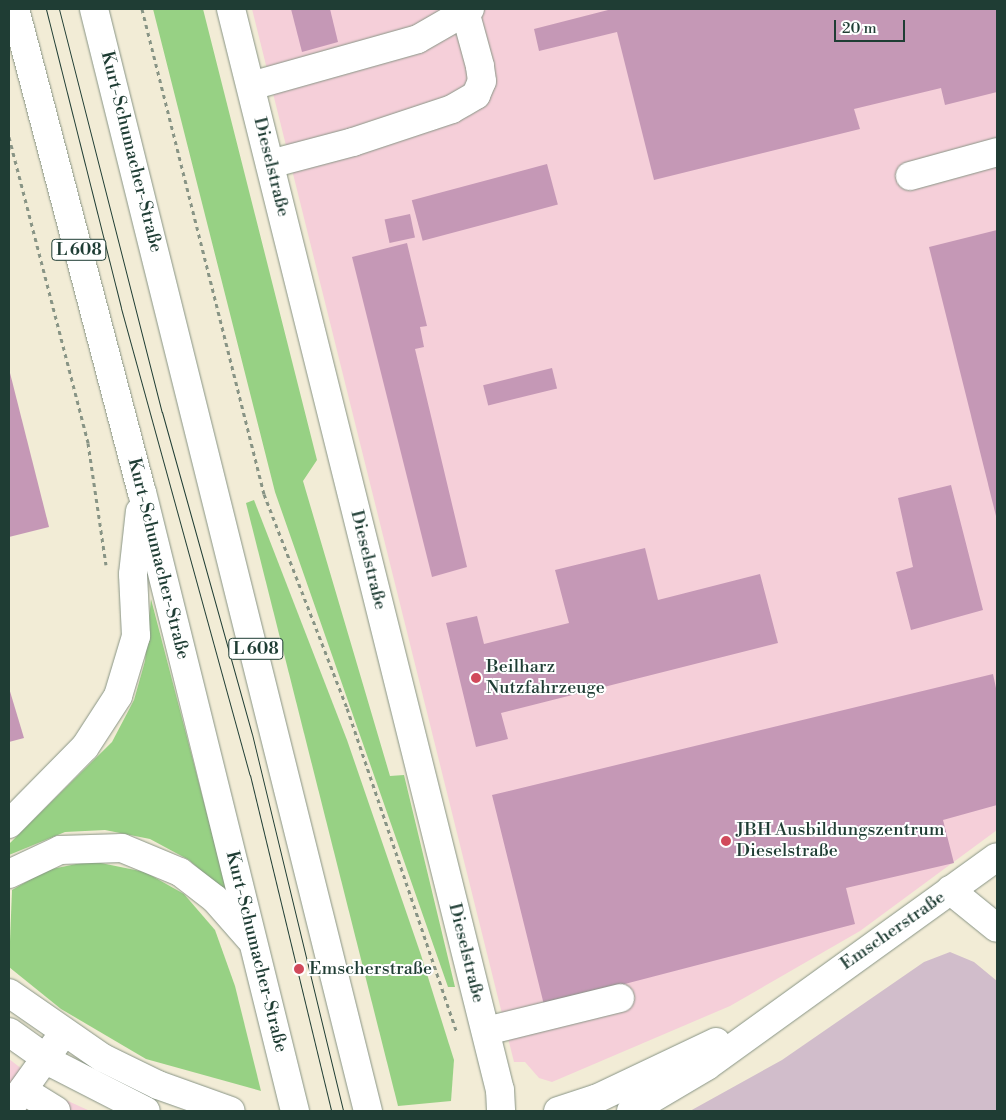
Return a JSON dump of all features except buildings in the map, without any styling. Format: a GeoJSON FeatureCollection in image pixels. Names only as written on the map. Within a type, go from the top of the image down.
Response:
{"type":"FeatureCollection","features":[{"type":"Feature","properties":{"kind":"main road","name":"Kurt-Schumacher-Straße"},"geometry":{"type":"LineString","coordinates":[[15,9],[142,492],[294,1104]]}},
{"type":"Feature","properties":{"kind":"main road","name":"Kurt-Schumacher-Straße"},"geometry":{"type":"LineString","coordinates":[[94,9],[367,1108]]}},
{"type":"Feature","properties":{"kind":"main road","name":"Dieselstraße"},"geometry":{"type":"LineString","coordinates":[[231,9],[486,1031],[501,1111]]}},
{"type":"Feature","properties":{"kind":"main road"},"geometry":{"type":"LineString","coordinates":[[250,86],[418,39],[468,10],[482,81],[476,95],[452,108],[353,142],[270,164]]}},
{"type":"Feature","properties":{"kind":"main road"},"geometry":{"type":"LineString","coordinates":[[910,176],[997,152]]}},
{"type":"Feature","properties":{"kind":"main road","name":"L 608"},"geometry":{"type":"LineString","coordinates":[[9,824],[85,747],[118,696],[136,636],[134,574],[142,492]]}},
{"type":"Feature","properties":{"kind":"main road","name":"L 608"},"geometry":{"type":"LineString","coordinates":[[9,874],[60,850],[122,848],[180,872],[215,899],[255,946]]}},
{"type":"Feature","properties":{"kind":"main road","name":"Emscherstraße"},"geometry":{"type":"LineString","coordinates":[[631,1111],[707,1066],[789,1005],[997,857]]}},
{"type":"Feature","properties":{"kind":"main road"},"geometry":{"type":"LineString","coordinates":[[950,890],[997,928]]}},
{"type":"Feature","properties":{"kind":"main road"},"geometry":{"type":"LineString","coordinates":[[9,993],[64,1033],[158,1084],[222,1110]]}},
{"type":"Feature","properties":{"kind":"main road"},"geometry":{"type":"LineString","coordinates":[[486,1031],[620,998]]}},
{"type":"Feature","properties":{"kind":"main road","name":"Emscherstraße"},"geometry":{"type":"LineString","coordinates":[[558,1111],[596,1100],[789,1005]]}},
{"type":"Feature","properties":{"kind":"main road"},"geometry":{"type":"LineString","coordinates":[[9,1032],[46,1058],[146,1111]]}},
{"type":"Feature","properties":{"kind":"main road"},"geometry":{"type":"LineString","coordinates":[[56,1111],[16,1099],[64,1033]]}},
{"type":"Feature","properties":{"kind":"path"},"geometry":{"type":"LineString","coordinates":[[142,9],[264,494],[347,708],[458,1035]]}},
{"type":"Feature","properties":{"kind":"path"},"geometry":{"type":"LineString","coordinates":[[9,137],[88,443],[107,569]]}},
{"type":"Feature","properties":{"kind":"shaded area"},"geometry":{"type":"Polygon","coordinates":[[[252,9],[997,9],[997,830],[860,931],[730,1006],[552,1082],[539,1078],[525,1062],[514,1062],[252,9]]]}},
{"type":"Feature","properties":{"kind":"shaded area"},"geometry":{"type":"Polygon","coordinates":[[[950,952],[974,962],[997,981],[997,1111],[690,1111],[782,1060],[924,962],[950,952]]]}},
{"type":"Feature","properties":{"kind":"shaded area"},"geometry":{"type":"Polygon","coordinates":[[[9,1059],[57,1096],[90,1111],[9,1111],[9,1059]]]}},
{"type":"Feature","properties":{"kind":"green space"},"geometry":{"type":"Polygon","coordinates":[[[153,9],[203,9],[317,460],[303,481],[390,776],[404,775],[455,987],[448,987],[275,492],[153,9]]]}},
{"type":"Feature","properties":{"kind":"green space"},"geometry":{"type":"Polygon","coordinates":[[[254,500],[347,740],[421,955],[454,1060],[451,1101],[398,1106],[246,503],[254,500]]]}},
{"type":"Feature","properties":{"kind":"green space"},"geometry":{"type":"Polygon","coordinates":[[[151,599],[226,887],[224,891],[189,860],[150,839],[105,830],[65,832],[9,855],[9,844],[112,742],[134,700],[145,661],[151,599]]]}},
{"type":"Feature","properties":{"kind":"green space"},"geometry":{"type":"Polygon","coordinates":[[[91,861],[145,872],[184,894],[215,930],[235,986],[261,1091],[146,1059],[61,1009],[9,967],[12,890],[47,870],[91,861]]]}},
{"type":"Feature","properties":{"kind":"tram line"},"geometry":{"type":"LineString","coordinates":[[46,9],[121,308],[250,775],[331,1111]]}},
{"type":"Feature","properties":{"kind":"tram line"},"geometry":{"type":"LineString","coordinates":[[59,9],[162,412],[252,734],[343,1111]]}},
{"type":"Feature","properties":{"kind":"place","name":"Beilharz Nutzfahrzeuge"},"geometry":{"type":"Point","coordinates":[476,678]}},
{"type":"Feature","properties":{"kind":"place","name":"JBH Ausbildungszentrum Dieselstraße"},"geometry":{"type":"Point","coordinates":[726,841]}},
{"type":"Feature","properties":{"kind":"place","name":"Emscherstraße"},"geometry":{"type":"Point","coordinates":[299,969]}}]}
